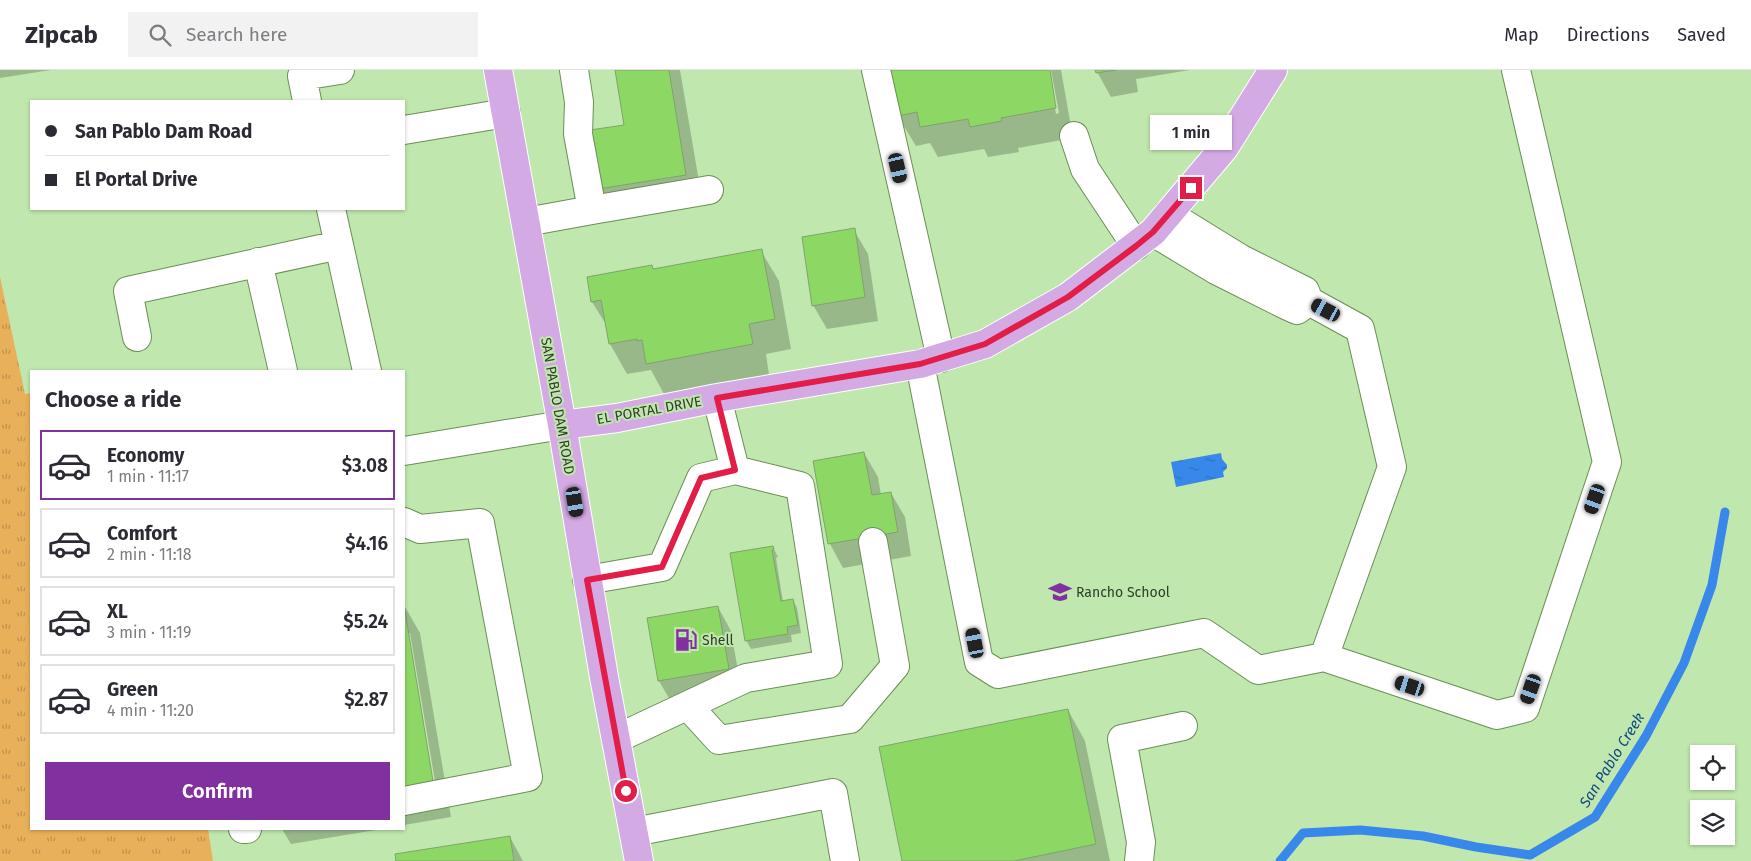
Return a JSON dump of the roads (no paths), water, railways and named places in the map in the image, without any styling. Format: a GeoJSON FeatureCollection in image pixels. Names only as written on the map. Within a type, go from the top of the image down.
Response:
{"type":"FeatureCollection","features":[{"type":"Feature","properties":{"kind":"main road","name":"SAN PABLO DAM ROAD"},"geometry":{"type":"LineString","coordinates":[[498,70],[562,425],[587,580],[639,861]]}},
{"type":"Feature","properties":{"kind":"main road","name":"EL PORTAL DRIVE"},"geometry":{"type":"LineString","coordinates":[[562,425],[617,418],[717,398],[931,361],[985,344],[1068,297],[1153,231],[1224,148],[1273,70]]}},
{"type":"Feature","properties":{"kind":"lane"},"geometry":{"type":"LineString","coordinates":[[307,100],[302,76],[340,70]]}},
{"type":"Feature","properties":{"kind":"lane"},"geometry":{"type":"LineString","coordinates":[[574,70],[580,102],[578,134],[592,210]]}},
{"type":"Feature","properties":{"kind":"lane"},"geometry":{"type":"LineString","coordinates":[[876,70],[931,361],[934,440],[979,662],[998,674],[1204,633],[1258,670],[1324,657],[1497,715],[1525,708],[1608,462],[1516,70]]}},
{"type":"Feature","properties":{"kind":"lane"},"geometry":{"type":"LineString","coordinates":[[405,130],[506,113]]}},
{"type":"Feature","properties":{"kind":"lane"},"geometry":{"type":"LineString","coordinates":[[1074,136],[1085,169],[1153,231],[1240,259],[1305,291],[1309,301],[1360,328],[1392,467],[1324,657]]}},
{"type":"Feature","properties":{"kind":"lane"},"geometry":{"type":"LineString","coordinates":[[526,222],[709,190]]}},
{"type":"Feature","properties":{"kind":"lane"},"geometry":{"type":"LineString","coordinates":[[331,210],[366,370]]}},
{"type":"Feature","properties":{"kind":"lane"},"geometry":{"type":"LineString","coordinates":[[137,337],[128,291],[339,244]]}},
{"type":"Feature","properties":{"kind":"lane"},"geometry":{"type":"LineString","coordinates":[[258,262],[283,370]]}},
{"type":"Feature","properties":{"kind":"lane"},"geometry":{"type":"LineString","coordinates":[[717,398],[735,470]]}},
{"type":"Feature","properties":{"kind":"lane"},"geometry":{"type":"LineString","coordinates":[[405,451],[562,425]]}},
{"type":"Feature","properties":{"kind":"lane"},"geometry":{"type":"LineString","coordinates":[[587,580],[662,567],[701,478],[735,470],[800,486],[828,664],[746,678],[616,739]]}},
{"type":"Feature","properties":{"kind":"lane"},"geometry":{"type":"LineString","coordinates":[[405,522],[420,529],[480,523],[528,777],[405,800]]}},
{"type":"Feature","properties":{"kind":"lane"},"geometry":{"type":"LineString","coordinates":[[688,706],[719,740],[850,719],[895,666],[873,542]]}},
{"type":"Feature","properties":{"kind":"lane"},"geometry":{"type":"LineString","coordinates":[[1139,861],[1141,842],[1122,739],[1183,726]]}},
{"type":"Feature","properties":{"kind":"lane"},"geometry":{"type":"LineString","coordinates":[[634,832],[833,793],[846,861]]}},
{"type":"Feature","properties":{"kind":"water"},"geometry":{"type":"Polygon","coordinates":[[[1221,453],[1222,459],[1227,465],[1223,472],[1224,477],[1176,487],[1171,462],[1221,453]]]}},
{"type":"Feature","properties":{"kind":"waterway","name":"San Pablo Creek"},"geometry":{"type":"LineString","coordinates":[[1280,861],[1303,833],[1360,830],[1423,836],[1476,847],[1530,855],[1595,817],[1646,736],[1684,663],[1712,585],[1725,512]]}},
{"type":"Feature","properties":{"kind":"place","name":"Rancho School"},"geometry":{"type":"Point","coordinates":[1060,592]}},
{"type":"Feature","properties":{"kind":"place","name":"Shell"},"geometry":{"type":"Point","coordinates":[686,640]}}]}
